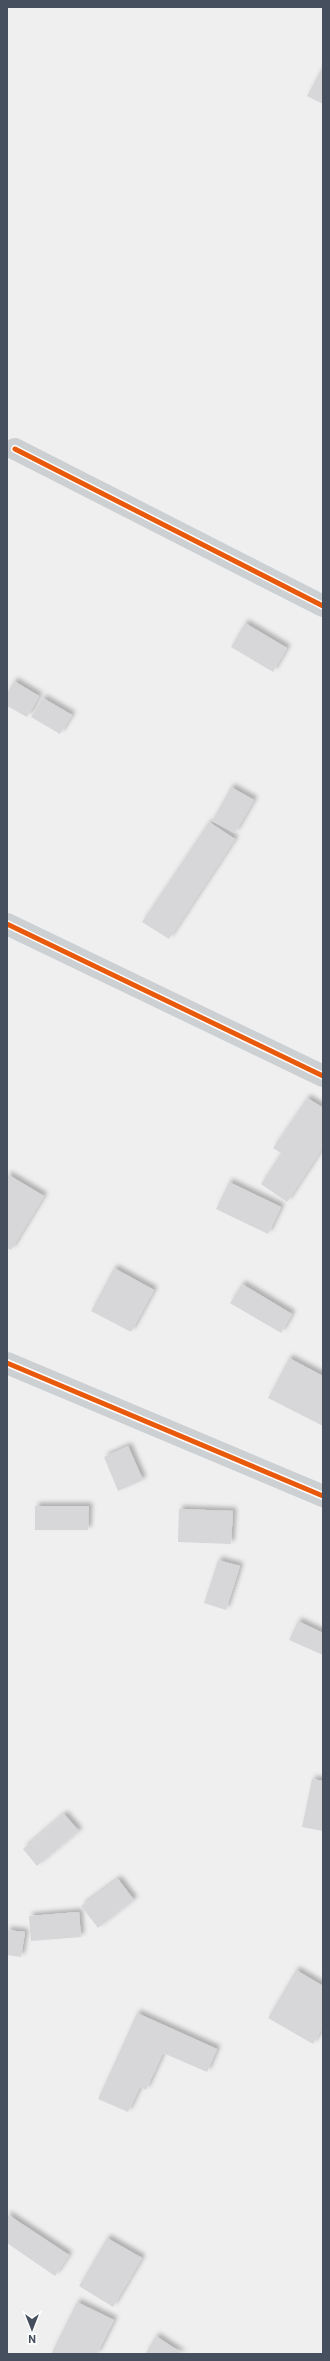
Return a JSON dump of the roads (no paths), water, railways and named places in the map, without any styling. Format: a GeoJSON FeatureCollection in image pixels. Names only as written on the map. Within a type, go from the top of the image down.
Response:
{"type":"FeatureCollection","features":[{"type":"Feature","properties":{"kind":"street"},"geometry":{"type":"LineString","coordinates":[[10,452],[323,606]]}},
{"type":"Feature","properties":{"kind":"street"},"geometry":{"type":"LineString","coordinates":[[7,924],[323,1076]]}},
{"type":"Feature","properties":{"kind":"street"},"geometry":{"type":"LineString","coordinates":[[7,1363],[323,1496]]}}]}
